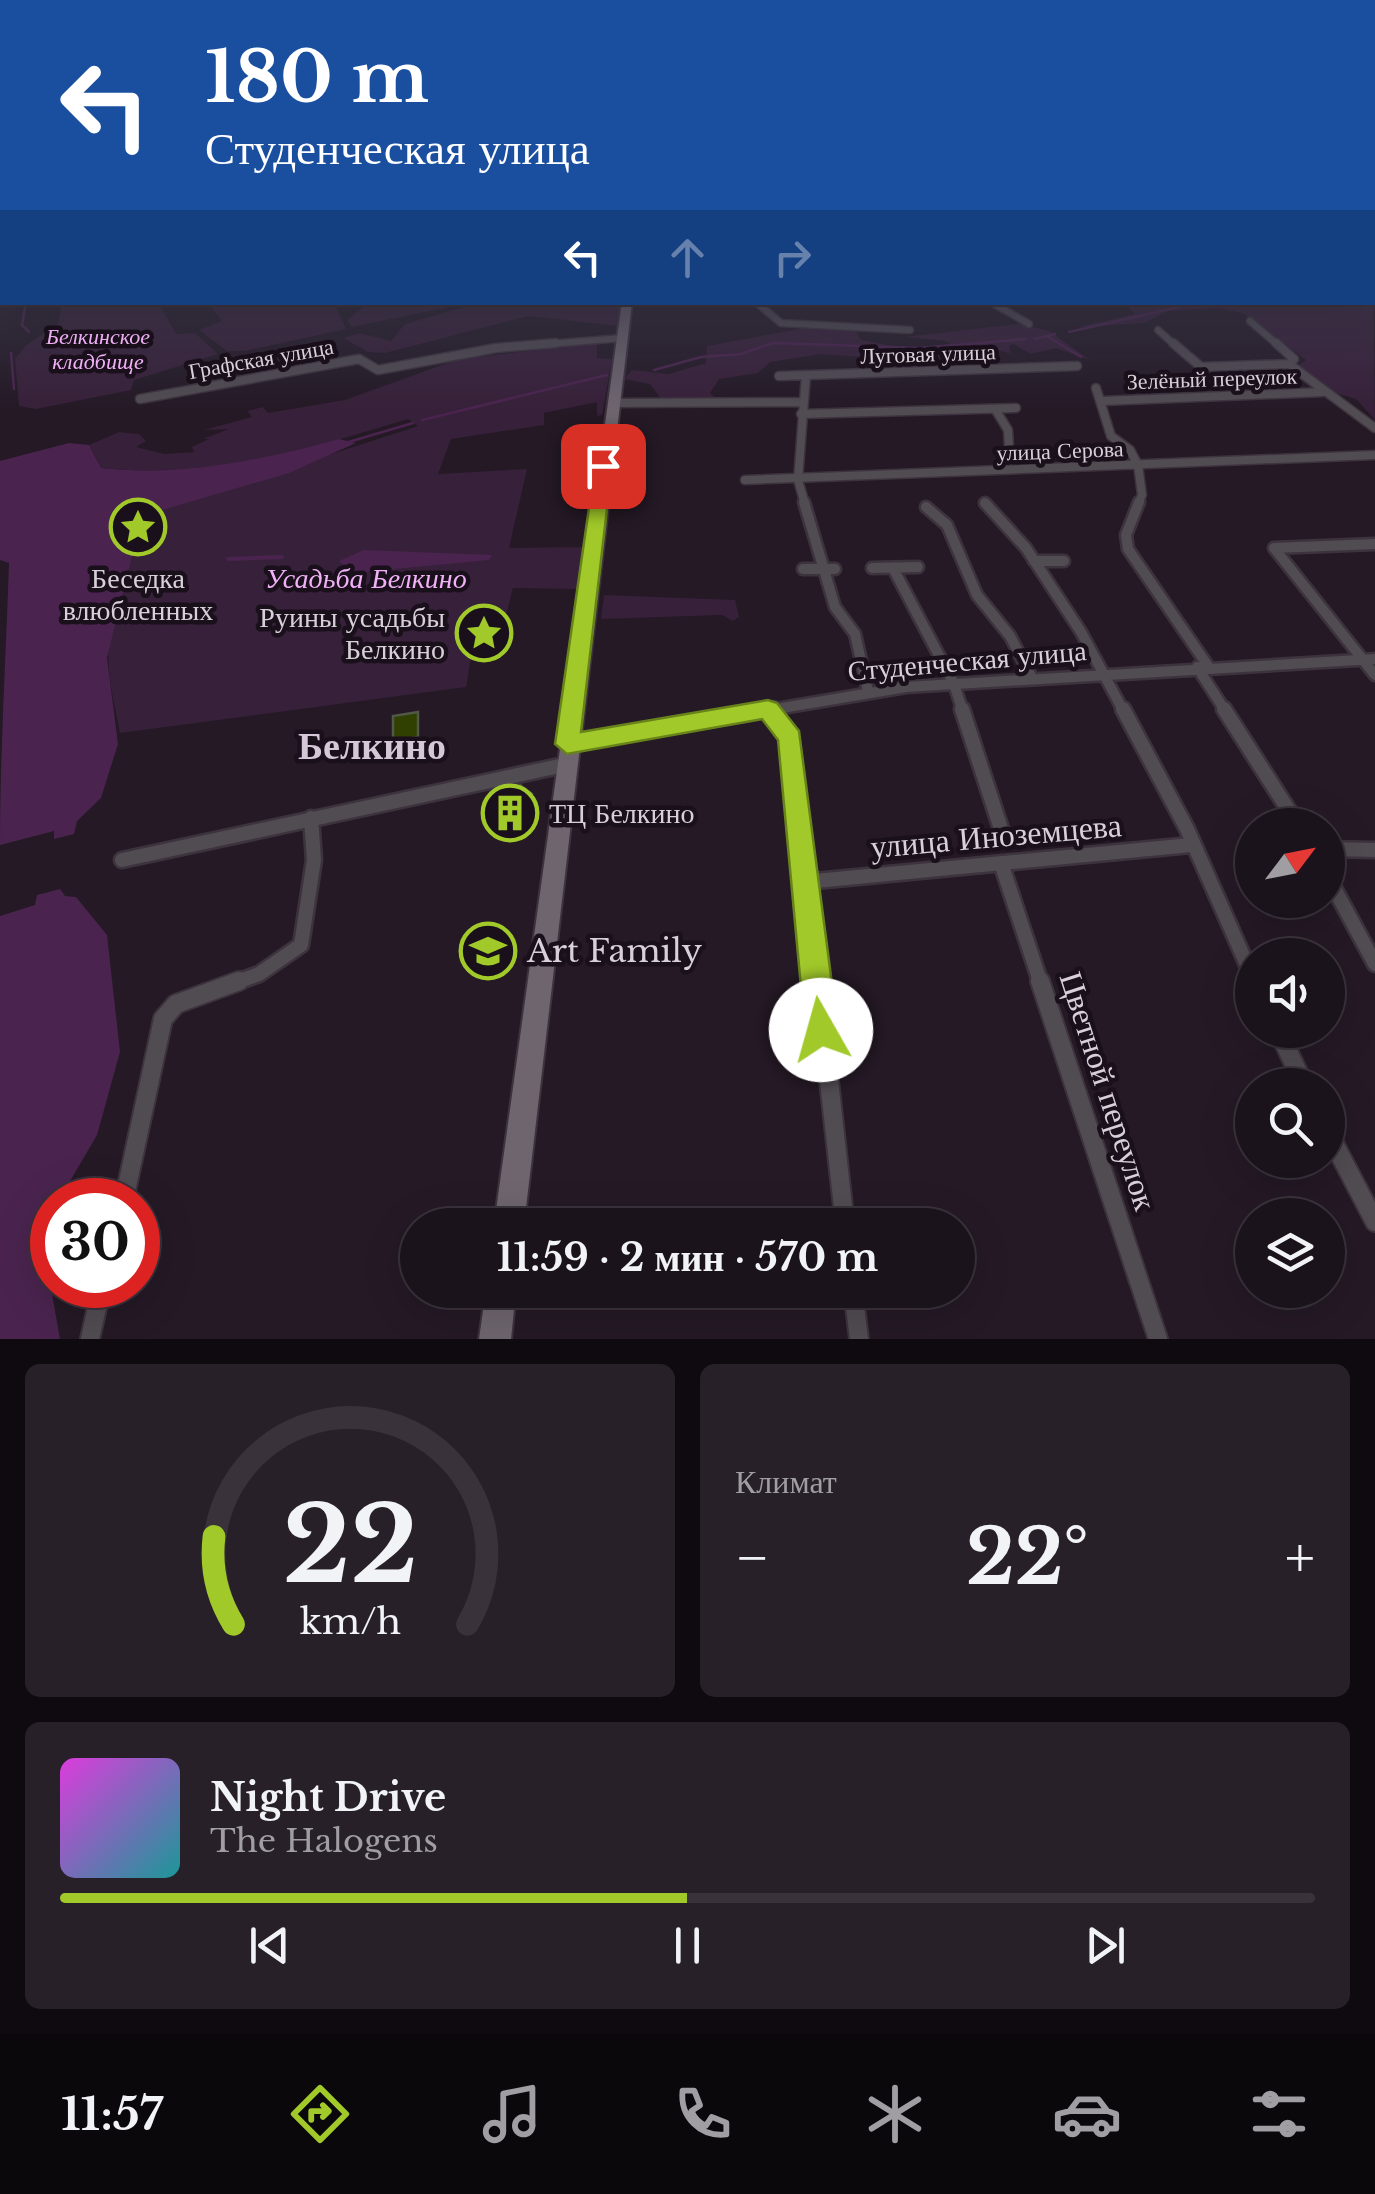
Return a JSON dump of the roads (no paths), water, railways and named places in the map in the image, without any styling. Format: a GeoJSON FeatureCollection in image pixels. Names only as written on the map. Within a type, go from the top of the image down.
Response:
{"type":"FeatureCollection","features":[{"type":"Feature","properties":{"kind":"street"},"geometry":{"type":"LineString","coordinates":[[511,1208],[566,754],[627,305]]}},
{"type":"Feature","properties":{"kind":"street"},"geometry":{"type":"LineString","coordinates":[[760,305],[781,323],[910,330]]}},
{"type":"Feature","properties":{"kind":"street"},"geometry":{"type":"LineString","coordinates":[[996,305],[1029,324]]}},
{"type":"Feature","properties":{"kind":"street"},"geometry":{"type":"LineString","coordinates":[[1250,322],[1294,358],[1289,364]]}},
{"type":"Feature","properties":{"kind":"street"},"geometry":{"type":"LineString","coordinates":[[1158,330],[1200,367],[1289,364],[1375,428]]}},
{"type":"Feature","properties":{"kind":"street","name":"Графская улица"},"geometry":{"type":"LineString","coordinates":[[140,399],[358,359],[378,370],[496,348],[622,338]]}},
{"type":"Feature","properties":{"kind":"street","name":"Луговая улица"},"geometry":{"type":"LineString","coordinates":[[779,376],[1078,366]]}},
{"type":"Feature","properties":{"kind":"street"},"geometry":{"type":"LineString","coordinates":[[806,376],[798,480],[829,569],[835,607],[855,634],[868,691]]}},
{"type":"Feature","properties":{"kind":"street"},"geometry":{"type":"LineString","coordinates":[[1096,388],[1111,436],[1130,450],[1138,465],[1142,495],[1126,535],[1128,549],[1288,808]]}},
{"type":"Feature","properties":{"kind":"street","name":"Зелёный переулок"},"geometry":{"type":"LineString","coordinates":[[1102,401],[1324,392]]}},
{"type":"Feature","properties":{"kind":"street"},"geometry":{"type":"LineString","coordinates":[[612,402],[804,402]]}},
{"type":"Feature","properties":{"kind":"street"},"geometry":{"type":"LineString","coordinates":[[995,408],[1008,430],[1016,470]]}},
{"type":"Feature","properties":{"kind":"street"},"geometry":{"type":"LineString","coordinates":[[801,414],[1016,408]]}},
{"type":"Feature","properties":{"kind":"street","name":"улица Серова"},"geometry":{"type":"LineString","coordinates":[[745,480],[1375,455]]}},
{"type":"Feature","properties":{"kind":"street"},"geometry":{"type":"LineString","coordinates":[[985,502],[1012,524],[1057,606],[1081,632],[1106,674],[1235,939]]}},
{"type":"Feature","properties":{"kind":"street"},"geometry":{"type":"LineString","coordinates":[[926,506],[947,525],[958,566],[986,610],[1010,636],[1032,678]]}},
{"type":"Feature","properties":{"kind":"street"},"geometry":{"type":"LineString","coordinates":[[1375,544],[1274,548],[1369,659],[1375,675]]}},
{"type":"Feature","properties":{"kind":"street"},"geometry":{"type":"LineString","coordinates":[[1034,562],[1064,561]]}},
{"type":"Feature","properties":{"kind":"street"},"geometry":{"type":"LineString","coordinates":[[872,568],[918,567]]}},
{"type":"Feature","properties":{"kind":"street"},"geometry":{"type":"LineString","coordinates":[[893,568],[905,598],[933,637],[954,684],[1005,841]]}},
{"type":"Feature","properties":{"kind":"street"},"geometry":{"type":"LineString","coordinates":[[803,570],[829,569]]}},
{"type":"Feature","properties":{"kind":"street","name":"Студенческая улица"},"geometry":{"type":"LineString","coordinates":[[122,860],[311,818],[566,754],[868,691],[1202,666],[1369,659]]}},
{"type":"Feature","properties":{"kind":"street"},"geometry":{"type":"LineString","coordinates":[[768,709],[790,738],[843,1208]]}},
{"type":"Feature","properties":{"kind":"street"},"geometry":{"type":"LineString","coordinates":[[129,1178],[156,1068],[163,1019],[176,1004],[260,974],[301,945],[314,860],[311,818]]}},
{"type":"Feature","properties":{"kind":"street","name":"улица Иноземцева"},"geometry":{"type":"LineString","coordinates":[[805,882],[1191,845]]}},
{"type":"Feature","properties":{"kind":"street"},"geometry":{"type":"LineString","coordinates":[[1345,849],[1375,850]]}},
{"type":"Feature","properties":{"kind":"street","name":"Цветной переулок"},"geometry":{"type":"LineString","coordinates":[[1001,863],[1158,1339]]}},
{"type":"Feature","properties":{"kind":"street"},"geometry":{"type":"LineString","coordinates":[[1345,908],[1375,964]]}},
{"type":"Feature","properties":{"kind":"street"},"geometry":{"type":"LineString","coordinates":[[1345,1165],[1375,1222]]}},
{"type":"Feature","properties":{"kind":"street"},"geometry":{"type":"LineString","coordinates":[[90,1339],[97,1308]]}},
{"type":"Feature","properties":{"kind":"street"},"geometry":{"type":"LineString","coordinates":[[495,1339],[499,1308]]}},
{"type":"Feature","properties":{"kind":"street"},"geometry":{"type":"LineString","coordinates":[[855,1308],[858,1339]]}},
{"type":"Feature","properties":{"kind":"waterway"},"geometry":{"type":"LineString","coordinates":[[25,305],[22,325],[29,332]]}},
{"type":"Feature","properties":{"kind":"waterway"},"geometry":{"type":"LineString","coordinates":[[1069,332],[1188,305]]}},
{"type":"Feature","properties":{"kind":"waterway"},"geometry":{"type":"LineString","coordinates":[[1047,336],[1055,334]]}},
{"type":"Feature","properties":{"kind":"waterway"},"geometry":{"type":"LineString","coordinates":[[1035,339],[1047,336]]}},
{"type":"Feature","properties":{"kind":"waterway"},"geometry":{"type":"LineString","coordinates":[[1047,336],[1081,357]]}},
{"type":"Feature","properties":{"kind":"waterway"},"geometry":{"type":"LineString","coordinates":[[654,370],[701,357],[741,354],[773,343],[919,348],[1026,339]]}},
{"type":"Feature","properties":{"kind":"waterway"},"geometry":{"type":"LineString","coordinates":[[11,353],[14,389]]}},
{"type":"Feature","properties":{"kind":"waterway"},"geometry":{"type":"LineString","coordinates":[[422,420],[607,375]]}},
{"type":"Feature","properties":{"kind":"waterway"},"geometry":{"type":"LineString","coordinates":[[345,443],[413,423]]}},
{"type":"Feature","properties":{"kind":"waterway"},"geometry":{"type":"LineString","coordinates":[[228,559],[282,557]]}},
{"type":"Feature","properties":{"kind":"place","name":"Беседка влюбленных"},"geometry":{"type":"Point","coordinates":[138,527]}},
{"type":"Feature","properties":{"kind":"place","name":"Руины усадьбы Белкино"},"geometry":{"type":"Point","coordinates":[484,633]}},
{"type":"Feature","properties":{"kind":"place","name":"ТЦ Белкино"},"geometry":{"type":"Point","coordinates":[510,813]}},
{"type":"Feature","properties":{"kind":"place","name":"Art Family"},"geometry":{"type":"Point","coordinates":[488,951]}},
{"type":"Feature","properties":{"kind":"district","name":"Белкино"},"geometry":{"type":"Point","coordinates":[372,745]}},
{"type":"Feature","properties":{"kind":"park label","name":"Белкинское кладбище"},"geometry":{"type":"Point","coordinates":[98,348]}},
{"type":"Feature","properties":{"kind":"park label","name":"Усадьба Белкино"},"geometry":{"type":"Point","coordinates":[366,578]}}]}
